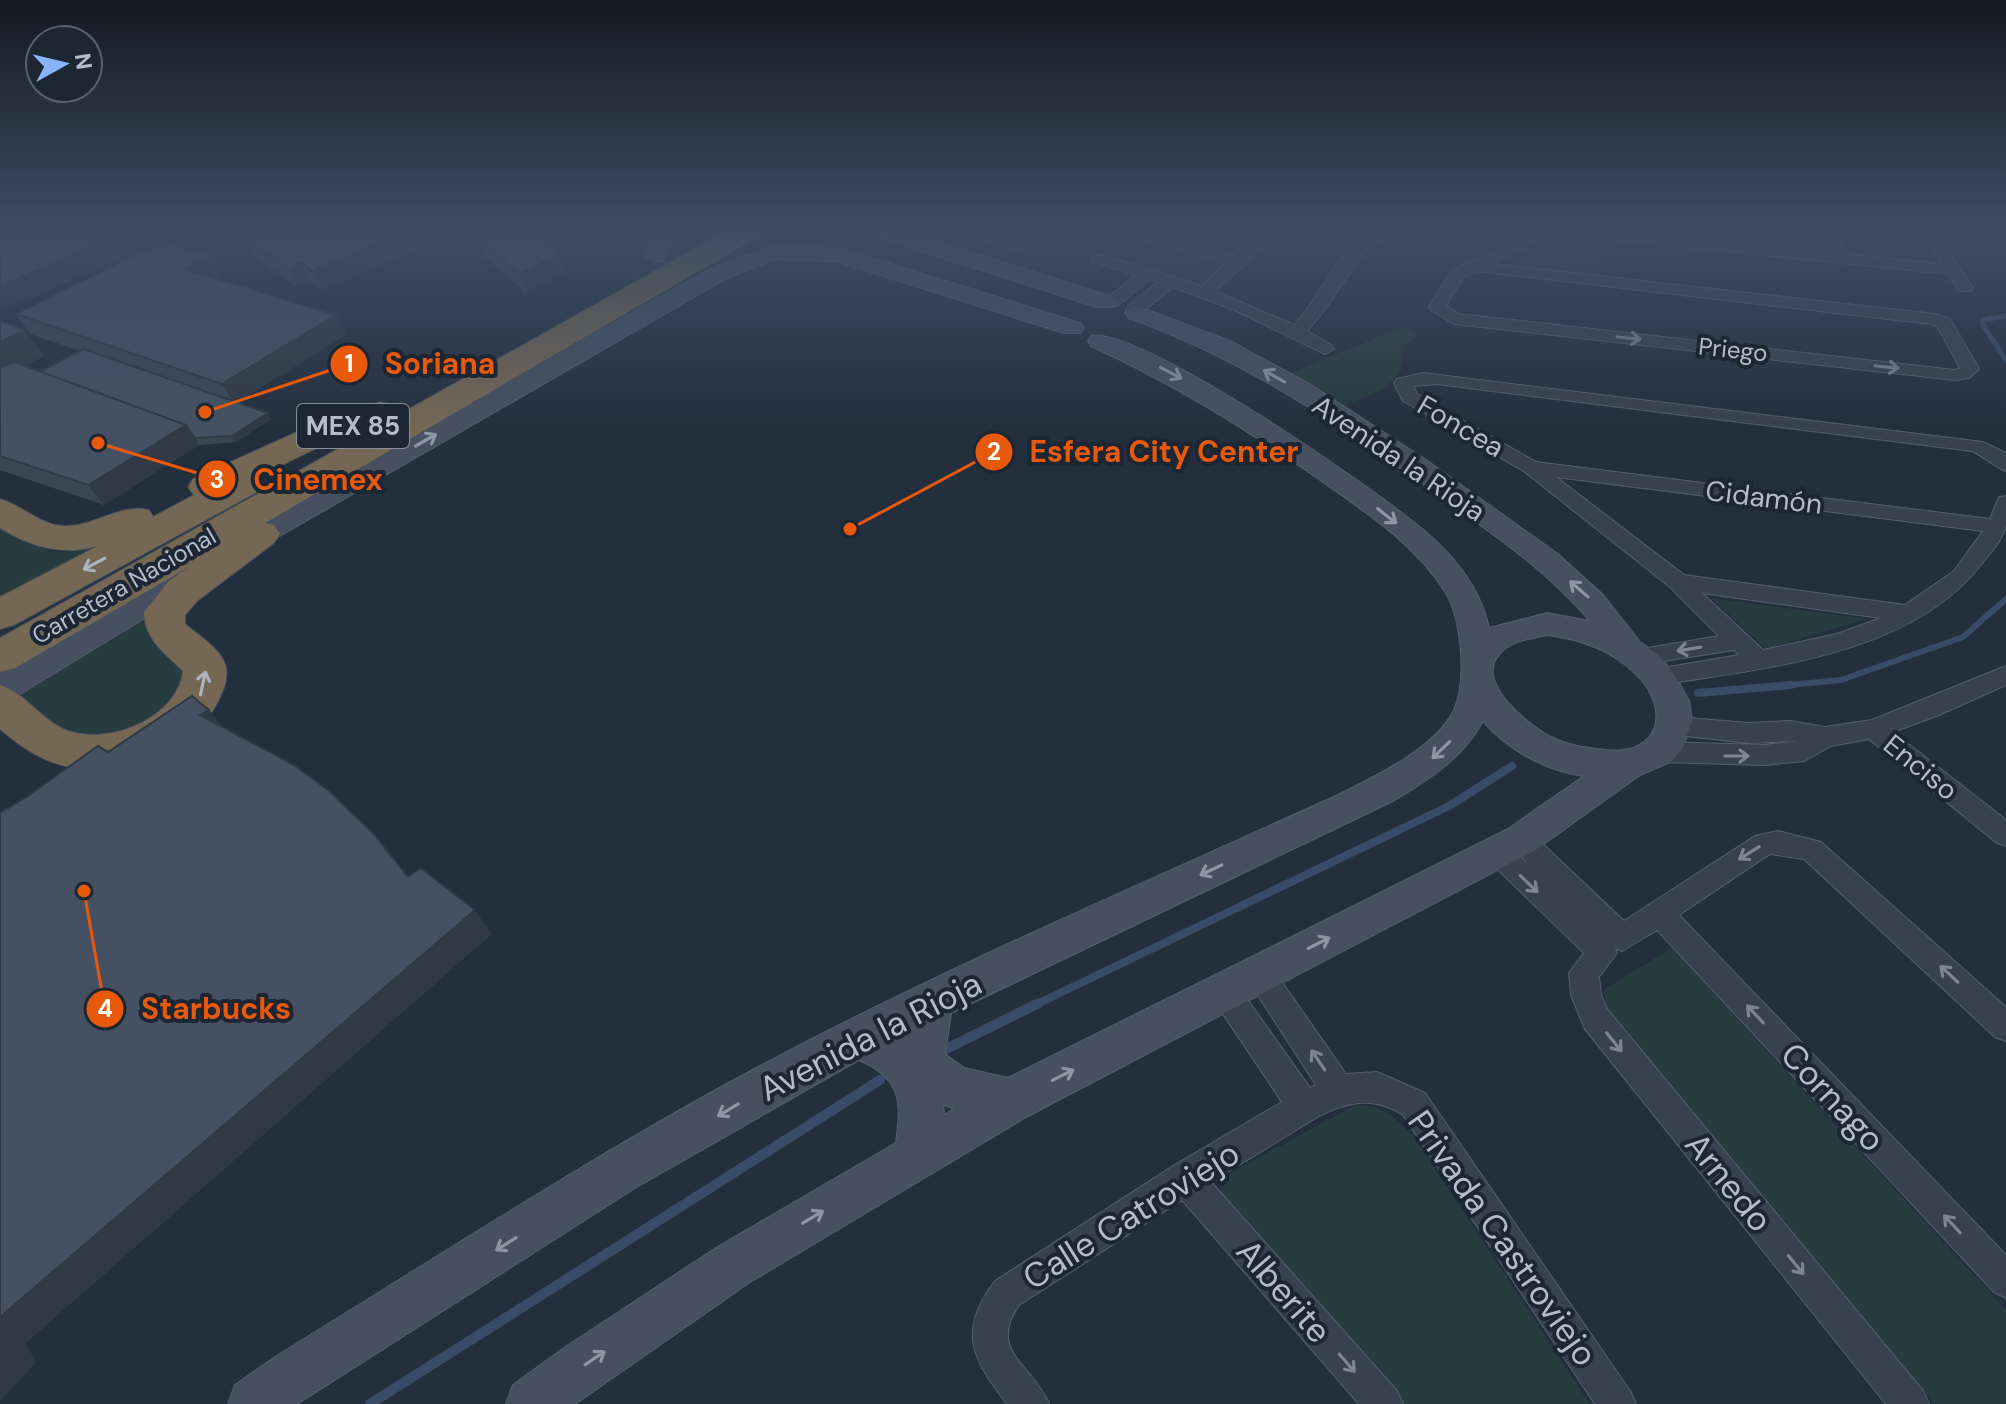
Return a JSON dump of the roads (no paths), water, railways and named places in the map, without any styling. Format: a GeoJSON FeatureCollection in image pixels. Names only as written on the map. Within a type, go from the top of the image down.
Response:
{"type":"FeatureCollection","features":[{"type":"Feature","properties":{"kind":"highway","name":"Carretera Nacional"},"geometry":{"type":"LineString","coordinates":[[0,615],[380,412],[574,296]]}},
{"type":"Feature","properties":{"kind":"highway","name":"Carretera Nacional"},"geometry":{"type":"LineString","coordinates":[[0,657],[634,296]]}},
{"type":"Feature","properties":{"kind":"highway"},"geometry":{"type":"LineString","coordinates":[[0,511],[42,535],[56,538],[114,529],[309,439],[380,412]]}},
{"type":"Feature","properties":{"kind":"highway"},"geometry":{"type":"LineString","coordinates":[[7,705],[53,744],[89,753],[135,746],[162,733],[182,718],[200,696],[207,678],[205,666],[172,639],[165,629],[164,612],[183,591],[261,534]]}},
{"type":"Feature","properties":{"kind":"street"},"geometry":{"type":"LineString","coordinates":[[7,705],[261,534],[679,296]]}},
{"type":"Feature","properties":{"kind":"street"},"geometry":{"type":"LineString","coordinates":[[967,296],[1072,328]]}},
{"type":"Feature","properties":{"kind":"street","name":"Avenida la Rioja"},"geometry":{"type":"LineString","coordinates":[[1084,296],[1209,341],[1280,379],[1423,471],[1514,536],[1584,593],[1641,661]]}},
{"type":"Feature","properties":{"kind":"street"},"geometry":{"type":"LineString","coordinates":[[1122,307],[1131,296]]}},
{"type":"Feature","properties":{"kind":"street"},"geometry":{"type":"LineString","coordinates":[[1072,328],[1069,321],[1076,310],[1122,307],[1143,296]]}},
{"type":"Feature","properties":{"kind":"street"},"geometry":{"type":"LineString","coordinates":[[1216,296],[1297,331],[1325,349]]}},
{"type":"Feature","properties":{"kind":"street"},"geometry":{"type":"LineString","coordinates":[[1297,331],[1310,320],[1326,296]]}},
{"type":"Feature","properties":{"kind":"street","name":"Priego"},"geometry":{"type":"LineString","coordinates":[[1442,296],[1437,307],[1454,319],[1955,375],[1970,369],[1944,323],[1935,319],[1729,296]]}},
{"type":"Feature","properties":{"kind":"street"},"geometry":{"type":"LineString","coordinates":[[1100,341],[1133,336],[1142,325],[1122,307]]}},
{"type":"Feature","properties":{"kind":"street","name":"Avenida la Rioja"},"geometry":{"type":"LineString","coordinates":[[254,1404],[293,1375],[759,1091],[933,1001],[1407,774],[1433,759],[1455,737],[1470,714],[1477,672],[1473,621],[1460,592],[1436,560],[1407,531],[1349,487],[1214,397],[1072,328]]}},
{"type":"Feature","properties":{"kind":"street","name":"Foncea"},"geometry":{"type":"LineString","coordinates":[[1757,659],[1678,582],[1532,468],[1409,397],[1403,383],[1423,378],[1437,379],[1976,446],[1996,454],[2006,465]]}},
{"type":"Feature","properties":{"kind":"street","name":"Cidamón"},"geometry":{"type":"LineString","coordinates":[[1532,468],[1995,526]]}},
{"type":"Feature","properties":{"kind":"street"},"geometry":{"type":"LineString","coordinates":[[1641,661],[1757,659],[1862,633],[1912,614],[1945,591],[1975,564],[2006,502]]}},
{"type":"Feature","properties":{"kind":"street"},"geometry":{"type":"LineString","coordinates":[[1678,582],[1912,614]]}},
{"type":"Feature","properties":{"kind":"street"},"geometry":{"type":"LineString","coordinates":[[532,1404],[582,1366],[733,1265],[917,1155],[1010,1101],[1509,846],[1654,748],[1676,710],[1641,661],[1602,636],[1574,627],[1547,624],[1522,626],[1501,633],[1485,645],[1477,672],[1487,705],[1506,727],[1533,746],[1575,762],[1597,766],[1654,748],[1764,755],[1804,751],[1825,737],[1873,729]]}},
{"type":"Feature","properties":{"kind":"street"},"geometry":{"type":"LineString","coordinates":[[1641,661],[1739,641]]}},
{"type":"Feature","properties":{"kind":"street","name":"Enciso"},"geometry":{"type":"LineString","coordinates":[[1873,729],[1930,709],[2006,675]]}},
{"type":"Feature","properties":{"kind":"street","name":"Enciso"},"geometry":{"type":"LineString","coordinates":[[1873,729],[2006,835]]}},
{"type":"Feature","properties":{"kind":"street","name":"Arnedo"},"geometry":{"type":"LineString","coordinates":[[1910,1404],[1596,1019],[1586,995],[1584,973],[1612,946],[1764,844],[1797,845],[1822,856],[2006,1027]]}},
{"type":"Feature","properties":{"kind":"street"},"geometry":{"type":"LineString","coordinates":[[1509,846],[1612,946]]}},
{"type":"Feature","properties":{"kind":"street","name":"Cornago"},"geometry":{"type":"LineString","coordinates":[[1659,913],[2006,1280]]}},
{"type":"Feature","properties":{"kind":"street"},"geometry":{"type":"LineString","coordinates":[[1242,983],[1339,1091]]}},
{"type":"Feature","properties":{"kind":"street"},"geometry":{"type":"LineString","coordinates":[[1242,983],[1305,1108]]}},
{"type":"Feature","properties":{"kind":"street"},"geometry":{"type":"LineString","coordinates":[[933,1001],[923,1054],[931,1070],[967,1093],[1010,1101]]}},
{"type":"Feature","properties":{"kind":"street"},"geometry":{"type":"LineString","coordinates":[[859,1039],[889,1050],[909,1066],[920,1089],[923,1118],[917,1155]]}},
{"type":"Feature","properties":{"kind":"street","name":"Calle Catroviejo"},"geometry":{"type":"LineString","coordinates":[[1030,1404],[988,1345],[987,1329],[993,1309],[1007,1293],[1185,1178],[1305,1108],[1339,1091],[1377,1087]]}},
{"type":"Feature","properties":{"kind":"street","name":"Privada Castroviejo"},"geometry":{"type":"LineString","coordinates":[[1377,1087],[1398,1093],[1414,1104],[1617,1404]]}},
{"type":"Feature","properties":{"kind":"street","name":"Alberite"},"geometry":{"type":"LineString","coordinates":[[1185,1178],[1384,1404]]}},
{"type":"Feature","properties":{"kind":"waterway"},"geometry":{"type":"LineString","coordinates":[[2006,316],[1983,320],[1983,325],[2006,360]]}},
{"type":"Feature","properties":{"kind":"waterway"},"geometry":{"type":"LineString","coordinates":[[1779,686],[1841,680],[1963,637],[2006,599]]}},
{"type":"Feature","properties":{"kind":"waterway"},"geometry":{"type":"LineString","coordinates":[[1779,686],[1791,685]]}},
{"type":"Feature","properties":{"kind":"waterway"},"geometry":{"type":"LineString","coordinates":[[1698,693],[1779,686]]}},
{"type":"Feature","properties":{"kind":"waterway"},"geometry":{"type":"LineString","coordinates":[[1769,687],[1779,686]]}},
{"type":"Feature","properties":{"kind":"waterway"},"geometry":{"type":"LineString","coordinates":[[1035,1005],[1449,806],[1512,766]]}},
{"type":"Feature","properties":{"kind":"waterway"},"geometry":{"type":"LineString","coordinates":[[940,1052],[1039,1003]]}},
{"type":"Feature","properties":{"kind":"waterway"},"geometry":{"type":"LineString","coordinates":[[370,1404],[880,1080]]}},
{"type":"Feature","properties":{"kind":"place","name":"Soriana"},"geometry":{"type":"Point","coordinates":[205,412]}},
{"type":"Feature","properties":{"kind":"place","name":"Cinemex"},"geometry":{"type":"Point","coordinates":[98,443]}},
{"type":"Feature","properties":{"kind":"place","name":"Esfera City Center"},"geometry":{"type":"Point","coordinates":[850,529]}},
{"type":"Feature","properties":{"kind":"place","name":"Starbucks"},"geometry":{"type":"Point","coordinates":[84,891]}}]}
